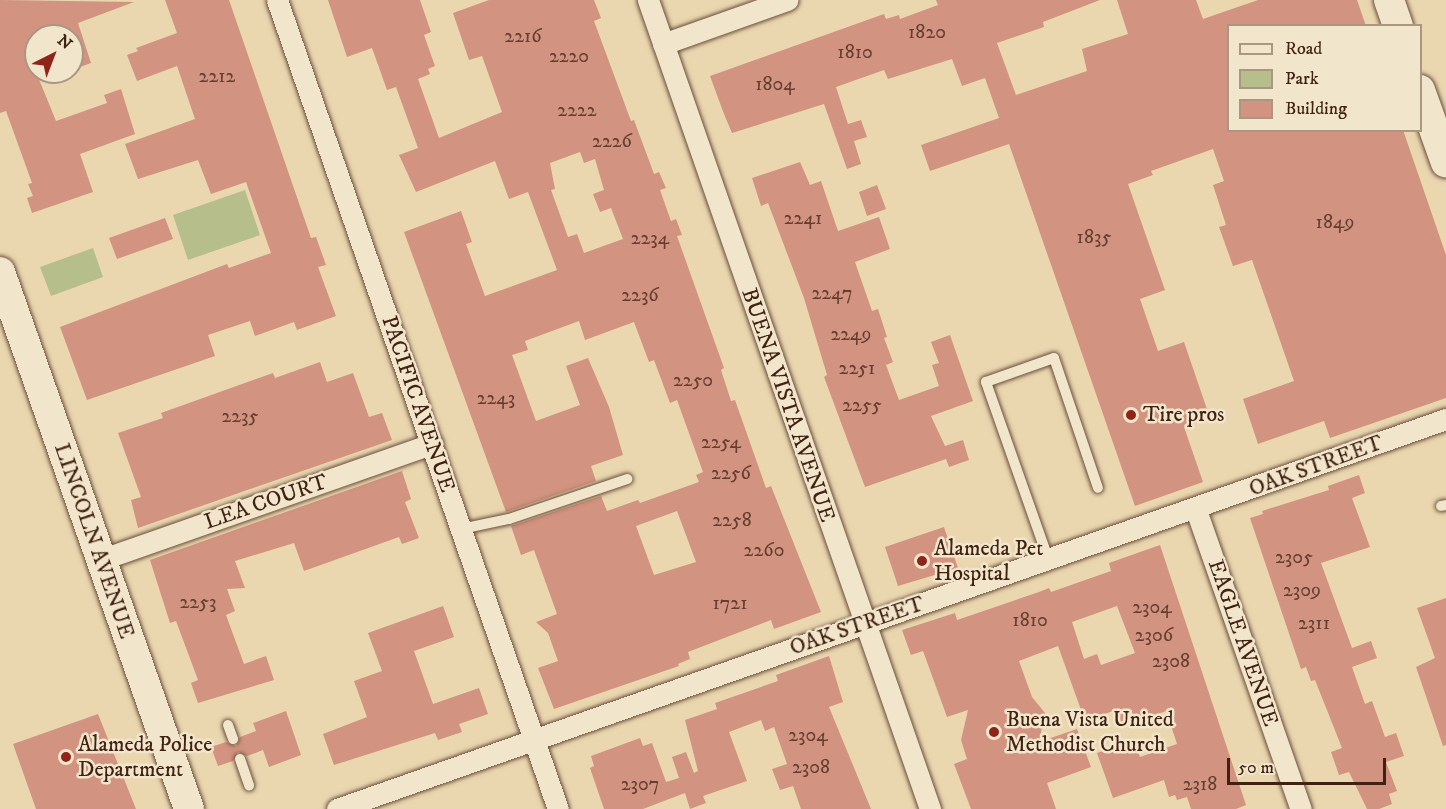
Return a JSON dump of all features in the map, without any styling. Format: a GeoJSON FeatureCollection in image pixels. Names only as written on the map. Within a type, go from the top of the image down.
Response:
{"type":"FeatureCollection","features":[{"type":"Feature","properties":{"kind":"main road"},"geometry":{"type":"LineString","coordinates":[[1389,0],[1397,24]]}},
{"type":"Feature","properties":{"kind":"main road"},"geometry":{"type":"LineString","coordinates":[[1422,96],[1446,163]]}},
{"type":"Feature","properties":{"kind":"main road","name":"LINCOLN AVENUE"},"geometry":{"type":"LineString","coordinates":[[0,272],[189,809]]}},
{"type":"Feature","properties":{"kind":"street","name":"PACIFIC AVENUE"},"geometry":{"type":"LineString","coordinates":[[277,0],[558,809]]}},
{"type":"Feature","properties":{"kind":"street","name":"BUENA VISTA AVENUE"},"geometry":{"type":"LineString","coordinates":[[648,0],[930,809]]}},
{"type":"Feature","properties":{"kind":"street"},"geometry":{"type":"LineString","coordinates":[[663,44],[787,0]]}},
{"type":"Feature","properties":{"kind":"street","name":"OAK STREET"},"geometry":{"type":"LineString","coordinates":[[337,809],[865,622],[1196,510],[1446,419]]}},
{"type":"Feature","properties":{"kind":"street","name":"LEA COURT"},"geometry":{"type":"LineString","coordinates":[[100,560],[432,444]]}},
{"type":"Feature","properties":{"kind":"street","name":"EAGLE AVENUE"},"geometry":{"type":"LineString","coordinates":[[1196,510],[1301,809]]}},
{"type":"Feature","properties":{"kind":"lane"},"geometry":{"type":"LineString","coordinates":[[1049,561],[986,382],[1054,358],[1098,488]]}},
{"type":"Feature","properties":{"kind":"lane"},"geometry":{"type":"LineString","coordinates":[[462,528],[509,519],[627,478]]}},
{"type":"Feature","properties":{"kind":"lane"},"geometry":{"type":"LineString","coordinates":[[228,725],[233,739]]}},
{"type":"Feature","properties":{"kind":"lane"},"geometry":{"type":"LineString","coordinates":[[240,759],[249,785]]}},
{"type":"Feature","properties":{"kind":"green space"},"geometry":{"type":"Polygon","coordinates":[[[245,190],[260,235],[188,260],[173,215],[245,190]]]}},
{"type":"Feature","properties":{"kind":"green space"},"geometry":{"type":"Polygon","coordinates":[[[93,248],[103,277],[51,296],[40,267],[93,248]]]}},
{"type":"Feature","properties":{"kind":"building"},"geometry":{"type":"Polygon","coordinates":[[[0,0],[134,2],[78,24],[24,24],[24,84],[41,84],[56,121],[107,103],[104,95],[121,89],[135,134],[80,154],[93,192],[32,213],[27,198],[33,196],[28,184],[32,183],[6,111],[0,113],[0,0]]]}},
{"type":"Feature","properties":{"kind":"building"},"geometry":{"type":"Polygon","coordinates":[[[165,0],[229,0],[311,238],[316,237],[326,265],[318,267],[336,316],[297,330],[294,322],[255,336],[250,321],[208,335],[215,356],[87,400],[60,327],[227,264],[229,268],[271,253],[246,182],[211,194],[198,160],[138,179],[125,144],[195,119],[177,66],[137,81],[127,55],[138,51],[136,48],[177,33],[165,0]]]}},
{"type":"Feature","properties":{"kind":"building"},"geometry":{"type":"Polygon","coordinates":[[[328,0],[420,0],[431,32],[424,35],[435,66],[428,69],[430,74],[418,79],[439,138],[502,112],[482,56],[469,60],[453,13],[489,0],[594,0],[601,18],[594,21],[631,121],[634,120],[654,174],[659,172],[666,188],[660,190],[671,221],[676,219],[682,235],[677,236],[724,368],[721,370],[731,401],[735,400],[766,488],[771,486],[821,612],[774,629],[771,620],[688,652],[690,659],[678,664],[679,666],[554,709],[538,668],[558,661],[548,633],[536,622],[557,614],[534,550],[521,555],[511,526],[601,496],[607,511],[638,500],[640,503],[699,482],[696,475],[703,472],[677,400],[670,403],[654,360],[649,362],[634,322],[585,340],[579,321],[525,341],[528,350],[512,355],[536,421],[580,405],[566,366],[588,358],[609,407],[623,455],[591,466],[596,481],[506,512],[404,232],[461,211],[472,242],[466,244],[485,296],[557,270],[528,192],[509,199],[495,161],[416,192],[399,155],[418,148],[396,87],[387,90],[372,48],[347,57],[328,0]],[[580,152],[550,163],[555,189],[551,190],[568,237],[577,234],[584,253],[623,239],[611,208],[600,212],[593,194],[604,190],[595,159],[584,163],[580,152]],[[677,511],[636,526],[654,575],[696,562],[677,511]]]}},
{"type":"Feature","properties":{"kind":"building"},"geometry":{"type":"Polygon","coordinates":[[[936,0],[1100,0],[1043,22],[1044,27],[997,43],[1016,95],[1087,71],[1082,49],[1128,34],[1117,0],[1196,0],[1203,19],[1258,0],[1357,0],[1365,24],[1227,24],[1227,132],[1404,132],[1446,255],[1446,398],[1330,438],[1324,421],[1258,444],[1243,399],[1294,381],[1252,260],[1233,266],[1219,227],[1226,225],[1213,185],[1224,181],[1213,149],[1151,171],[1153,175],[1128,184],[1165,290],[1140,299],[1158,351],[1184,342],[1210,418],[1184,427],[1203,482],[1135,506],[1009,144],[930,171],[921,145],[999,118],[985,78],[962,86],[952,59],[888,79],[884,70],[836,87],[848,124],[861,120],[867,137],[854,141],[861,164],[847,169],[824,104],[732,133],[724,114],[710,76],[884,14],[886,19],[899,15],[900,19],[938,5],[936,0]]]}},
{"type":"Feature","properties":{"kind":"building"},"geometry":{"type":"Polygon","coordinates":[[[84,41],[91,63],[84,66],[84,41]]]}},
{"type":"Feature","properties":{"kind":"building"},"geometry":{"type":"Polygon","coordinates":[[[800,162],[810,185],[821,181],[838,231],[879,217],[890,249],[855,262],[872,311],[878,309],[887,337],[884,338],[893,362],[886,365],[899,400],[939,386],[932,365],[939,363],[931,342],[950,335],[973,401],[931,416],[945,446],[963,440],[969,460],[949,467],[946,459],[865,487],[824,377],[827,375],[804,298],[768,203],[761,206],[752,178],[800,162]]]}},
{"type":"Feature","properties":{"kind":"building"},"geometry":{"type":"Polygon","coordinates":[[[877,185],[886,209],[867,216],[859,192],[877,185]]]}},
{"type":"Feature","properties":{"kind":"building"},"geometry":{"type":"Polygon","coordinates":[[[165,218],[173,239],[117,259],[109,238],[165,218]]]}},
{"type":"Feature","properties":{"kind":"building"},"geometry":{"type":"Polygon","coordinates":[[[320,362],[327,382],[353,373],[369,417],[382,413],[392,440],[138,528],[131,500],[141,497],[118,433],[163,418],[161,413],[273,373],[275,378],[320,362]]]}},
{"type":"Feature","properties":{"kind":"building"},"geometry":{"type":"Polygon","coordinates":[[[402,471],[411,499],[405,502],[419,538],[402,544],[399,537],[304,571],[294,543],[235,561],[245,588],[227,589],[235,611],[226,615],[244,664],[266,656],[274,680],[198,703],[191,683],[198,680],[176,621],[170,623],[150,560],[402,471]]]}},
{"type":"Feature","properties":{"kind":"building"},"geometry":{"type":"Polygon","coordinates":[[[1359,475],[1365,493],[1352,498],[1370,547],[1321,563],[1352,648],[1371,641],[1377,658],[1352,667],[1365,704],[1372,701],[1385,737],[1396,733],[1404,756],[1386,762],[1397,791],[1389,794],[1392,804],[1379,809],[1367,809],[1349,772],[1339,775],[1331,752],[1342,748],[1315,680],[1311,681],[1306,667],[1301,669],[1250,518],[1263,514],[1262,511],[1329,490],[1328,486],[1359,475]]]}},
{"type":"Feature","properties":{"kind":"building","name":"Alameda Pet Hospital"},"geometry":{"type":"Polygon","coordinates":[[[944,527],[958,568],[898,586],[885,547],[944,527]]]}},
{"type":"Feature","properties":{"kind":"building"},"geometry":{"type":"Polygon","coordinates":[[[1160,545],[1246,805],[1236,809],[1191,809],[1187,797],[1177,800],[1175,795],[1169,797],[1164,780],[1113,798],[1097,753],[1133,740],[1140,757],[1177,744],[1166,711],[1119,728],[1113,711],[1085,721],[1058,646],[1019,661],[1032,697],[1045,713],[1039,742],[1077,729],[1091,767],[1047,783],[1056,809],[971,809],[954,764],[967,759],[961,740],[968,710],[947,717],[923,651],[911,655],[902,630],[955,613],[957,620],[1049,588],[1051,592],[1111,571],[1109,563],[1160,545]],[[1117,606],[1072,622],[1084,659],[1097,654],[1101,665],[1135,653],[1117,606]]]}},
{"type":"Feature","properties":{"kind":"building"},"geometry":{"type":"Polygon","coordinates":[[[1446,598],[1446,745],[1443,746],[1416,667],[1435,658],[1417,608],[1446,598]]]}},
{"type":"Feature","properties":{"kind":"building"},"geometry":{"type":"Polygon","coordinates":[[[443,606],[454,637],[414,651],[433,704],[479,688],[488,714],[459,724],[462,732],[438,740],[435,733],[334,765],[323,734],[367,717],[354,681],[382,671],[368,633],[443,606]]]}},
{"type":"Feature","properties":{"kind":"building"},"geometry":{"type":"Polygon","coordinates":[[[829,656],[843,702],[829,707],[871,809],[801,809],[793,786],[780,790],[772,769],[787,764],[774,727],[765,731],[761,720],[729,732],[747,781],[703,796],[706,803],[690,809],[685,793],[643,809],[604,809],[590,768],[594,766],[591,756],[640,738],[643,746],[652,743],[666,782],[679,778],[672,757],[686,752],[694,773],[698,771],[685,720],[717,709],[715,703],[778,681],[776,675],[829,656]]]}},
{"type":"Feature","properties":{"kind":"building"},"geometry":{"type":"Polygon","coordinates":[[[286,711],[301,755],[269,767],[263,750],[247,756],[238,752],[233,761],[218,766],[211,747],[226,742],[236,746],[240,737],[256,731],[253,723],[286,711]]]}},
{"type":"Feature","properties":{"kind":"building","name":"Alameda Police Department"},"geometry":{"type":"Polygon","coordinates":[[[98,714],[136,809],[36,809],[13,744],[98,714]]]}},
{"type":"Feature","properties":{"kind":"place","name":"Tire pros"},"geometry":{"type":"Point","coordinates":[1131,415]}},
{"type":"Feature","properties":{"kind":"place","name":"Alameda Pet Hospital"},"geometry":{"type":"Point","coordinates":[922,561]}},
{"type":"Feature","properties":{"kind":"place","name":"Buena Vista United Methodist Church"},"geometry":{"type":"Point","coordinates":[994,732]}},
{"type":"Feature","properties":{"kind":"place","name":"Alameda Police Department"},"geometry":{"type":"Point","coordinates":[66,757]}}]}
